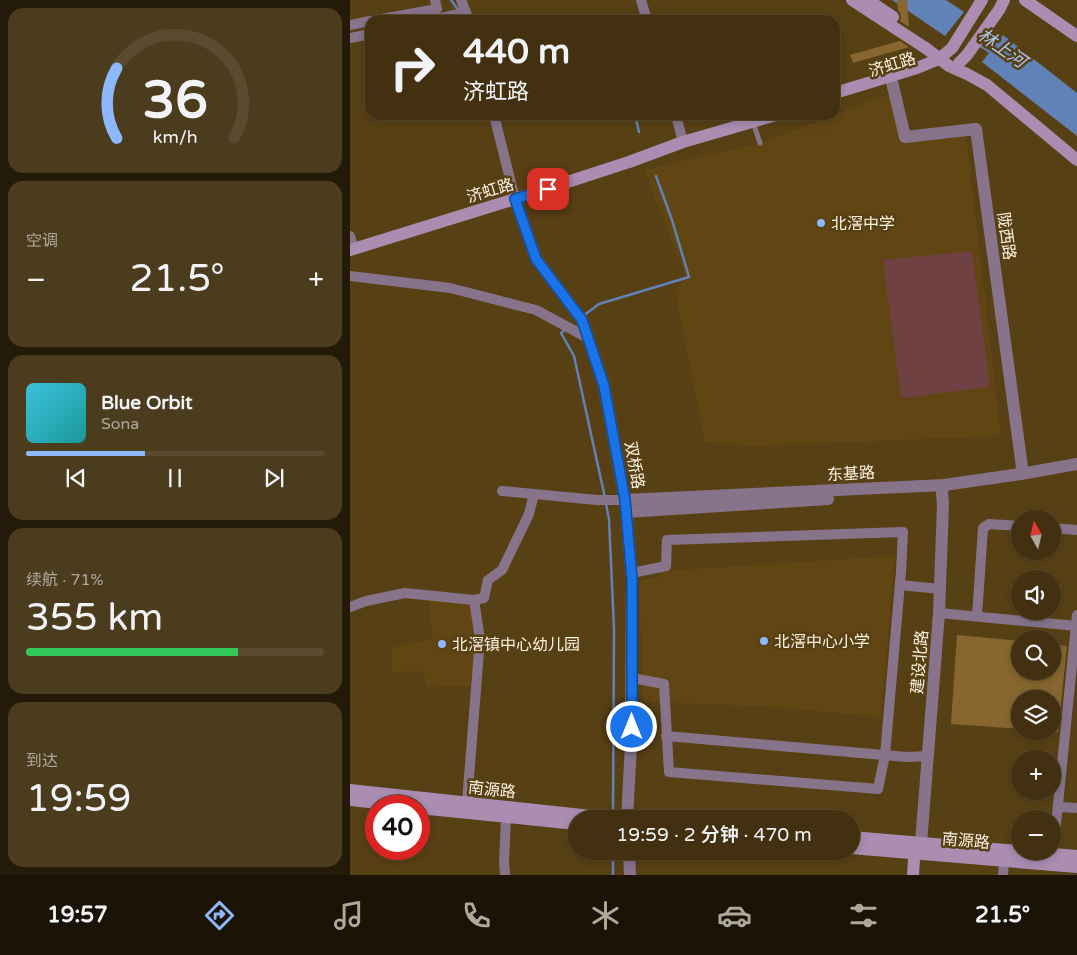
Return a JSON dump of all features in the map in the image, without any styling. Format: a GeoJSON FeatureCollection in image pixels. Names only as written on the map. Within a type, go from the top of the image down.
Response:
{"type":"FeatureCollection","features":[{"type":"Feature","properties":{"kind":"main road"},"geometry":{"type":"LineString","coordinates":[[852,0],[927,49],[952,57],[967,74],[987,85],[1077,160]]}},
{"type":"Feature","properties":{"kind":"main road"},"geometry":{"type":"LineString","coordinates":[[868,0],[987,79],[1077,154]]}},
{"type":"Feature","properties":{"kind":"main road"},"geometry":{"type":"LineString","coordinates":[[952,57],[982,0]]}},
{"type":"Feature","properties":{"kind":"main road"},"geometry":{"type":"LineString","coordinates":[[1025,0],[1077,36]]}},
{"type":"Feature","properties":{"kind":"main road"},"geometry":{"type":"LineString","coordinates":[[952,57],[1002,5]]}},
{"type":"Feature","properties":{"kind":"main road","name":"济虹路"},"geometry":{"type":"LineString","coordinates":[[840,97],[918,73],[952,57]]}},
{"type":"Feature","properties":{"kind":"main road","name":"济虹路"},"geometry":{"type":"LineString","coordinates":[[840,91],[952,57]]}},
{"type":"Feature","properties":{"kind":"main road","name":"济虹路"},"geometry":{"type":"LineString","coordinates":[[351,244],[515,199],[751,120]]}},
{"type":"Feature","properties":{"kind":"main road","name":"南源路"},"geometry":{"type":"LineString","coordinates":[[350,790],[568,813]]}},
{"type":"Feature","properties":{"kind":"main road"},"geometry":{"type":"LineString","coordinates":[[350,800],[365,802]]}},
{"type":"Feature","properties":{"kind":"main road","name":"南源路"},"geometry":{"type":"LineString","coordinates":[[430,809],[568,823]]}},
{"type":"Feature","properties":{"kind":"main road","name":"南源路"},"geometry":{"type":"LineString","coordinates":[[860,838],[1004,860],[1077,867]]}},
{"type":"Feature","properties":{"kind":"main road"},"geometry":{"type":"LineString","coordinates":[[913,875],[918,847]]}},
{"type":"Feature","properties":{"kind":"main road"},"geometry":{"type":"LineString","coordinates":[[918,847],[918,875]]}},
{"type":"Feature","properties":{"kind":"main road","name":"南源路"},"geometry":{"type":"LineString","coordinates":[[860,848],[918,847],[1011,852]]}},
{"type":"Feature","properties":{"kind":"main road","name":"南源路"},"geometry":{"type":"LineString","coordinates":[[1061,855],[1077,856]]}},
{"type":"Feature","properties":{"kind":"street"},"geometry":{"type":"LineString","coordinates":[[404,15],[437,9],[435,0]]}},
{"type":"Feature","properties":{"kind":"street"},"geometry":{"type":"LineString","coordinates":[[461,0],[464,15]]}},
{"type":"Feature","properties":{"kind":"street"},"geometry":{"type":"LineString","coordinates":[[641,0],[646,15]]}},
{"type":"Feature","properties":{"kind":"street"},"geometry":{"type":"LineString","coordinates":[[350,25],[365,22]]}},
{"type":"Feature","properties":{"kind":"street"},"geometry":{"type":"LineString","coordinates":[[350,38],[365,35]]}},
{"type":"Feature","properties":{"kind":"street","name":"陇西路"},"geometry":{"type":"LineString","coordinates":[[892,82],[906,137],[976,129],[1022,466],[1021,474]]}},
{"type":"Feature","properties":{"kind":"street"},"geometry":{"type":"LineString","coordinates":[[495,120],[515,199]]}},
{"type":"Feature","properties":{"kind":"street"},"geometry":{"type":"LineString","coordinates":[[677,120],[684,142]]}},
{"type":"Feature","properties":{"kind":"street","name":"双桥路"},"geometry":{"type":"LineString","coordinates":[[515,199],[536,259],[582,320],[604,386],[625,506],[632,573],[631,744],[627,810]]}},
{"type":"Feature","properties":{"kind":"street"},"geometry":{"type":"LineString","coordinates":[[350,276],[450,288],[536,310],[588,338]]}},
{"type":"Feature","properties":{"kind":"street","name":"东基路"},"geometry":{"type":"LineString","coordinates":[[940,488],[1077,464]]}},
{"type":"Feature","properties":{"kind":"street","name":"东基路"},"geometry":{"type":"LineString","coordinates":[[625,506],[996,485],[1077,472]]}},
{"type":"Feature","properties":{"kind":"street","name":"建设北路"},"geometry":{"type":"LineString","coordinates":[[918,847],[938,588],[943,505],[940,488]]}},
{"type":"Feature","properties":{"kind":"street"},"geometry":{"type":"LineString","coordinates":[[502,490],[596,500],[625,506]]}},
{"type":"Feature","properties":{"kind":"street"},"geometry":{"type":"LineString","coordinates":[[350,607],[405,593],[474,600],[484,598],[488,580],[502,570],[529,514],[534,494]]}},
{"type":"Feature","properties":{"kind":"street"},"geometry":{"type":"LineString","coordinates":[[977,616],[983,528],[989,524],[1011,525]]}},
{"type":"Feature","properties":{"kind":"street"},"geometry":{"type":"LineString","coordinates":[[1061,529],[1077,530]]}},
{"type":"Feature","properties":{"kind":"street"},"geometry":{"type":"LineString","coordinates":[[632,573],[666,566],[667,540],[903,532],[885,755],[878,789],[669,772],[664,684],[632,678]]}},
{"type":"Feature","properties":{"kind":"street"},"geometry":{"type":"LineString","coordinates":[[900,585],[938,588]]}},
{"type":"Feature","properties":{"kind":"street","name":"建设北路"},"geometry":{"type":"LineString","coordinates":[[925,756],[939,613],[938,588]]}},
{"type":"Feature","properties":{"kind":"street"},"geometry":{"type":"LineString","coordinates":[[467,802],[480,639],[474,600]]}},
{"type":"Feature","properties":{"kind":"street"},"geometry":{"type":"LineString","coordinates":[[939,613],[1077,622],[1058,810]]}},
{"type":"Feature","properties":{"kind":"street"},"geometry":{"type":"LineString","coordinates":[[666,736],[907,757],[925,756]]}},
{"type":"Feature","properties":{"kind":"street"},"geometry":{"type":"LineString","coordinates":[[1058,807],[1077,808]]}},
{"type":"Feature","properties":{"kind":"street"},"geometry":{"type":"LineString","coordinates":[[505,875],[506,817]]}},
{"type":"Feature","properties":{"kind":"street"},"geometry":{"type":"LineString","coordinates":[[629,860],[630,875]]}},
{"type":"Feature","properties":{"kind":"street"},"geometry":{"type":"LineString","coordinates":[[1003,875],[1004,860]]}},
{"type":"Feature","properties":{"kind":"lane"},"geometry":{"type":"LineString","coordinates":[[757,120],[760,143]]}},
{"type":"Feature","properties":{"kind":"shaded area","name":"北滘中学"},"geometry":{"type":"Polygon","coordinates":[[[890,94],[902,143],[966,135],[1001,436],[751,446],[705,442],[675,291],[686,277],[644,170],[760,143],[821,120],[840,120],[840,113],[890,94]]]}},
{"type":"Feature","properties":{"kind":"shaded area"},"geometry":{"type":"Polygon","coordinates":[[[972,251],[990,387],[901,398],[883,260],[972,251]]]}},
{"type":"Feature","properties":{"kind":"shaded area","name":"北滘中心小学"},"geometry":{"type":"Polygon","coordinates":[[[895,556],[881,717],[758,706],[643,702],[639,580],[660,577],[661,571],[895,556]]]}},
{"type":"Feature","properties":{"kind":"shaded area","name":"北滘镇中心幼儿园"},"geometry":{"type":"Polygon","coordinates":[[[429,597],[471,603],[476,640],[472,686],[428,687],[422,671],[392,672],[391,648],[432,639],[429,597]]]}},
{"type":"Feature","properties":{"kind":"water"},"geometry":{"type":"Polygon","coordinates":[[[892,0],[946,0],[964,12],[945,36],[892,0]]]}},
{"type":"Feature","properties":{"kind":"water"},"geometry":{"type":"Polygon","coordinates":[[[1003,35],[1077,93],[1077,136],[982,62],[1003,35]]]}},
{"type":"Feature","properties":{"kind":"building"},"geometry":{"type":"Polygon","coordinates":[[[897,0],[907,0],[909,27],[900,21],[901,17],[897,0]]]}},
{"type":"Feature","properties":{"kind":"building"},"geometry":{"type":"Polygon","coordinates":[[[900,41],[909,47],[853,63],[850,55],[900,41]]]}},
{"type":"Feature","properties":{"kind":"building"},"geometry":{"type":"Polygon","coordinates":[[[957,635],[1011,640],[1011,680],[1061,680],[1061,645],[1067,646],[1061,703],[1061,690],[1011,690],[1011,728],[951,724],[957,635]]]}},
{"type":"Feature","properties":{"kind":"waterway"},"geometry":{"type":"LineString","coordinates":[[451,0],[459,11]]}},
{"type":"Feature","properties":{"kind":"waterway","name":"林上河"},"geometry":{"type":"LineString","coordinates":[[979,45],[993,54]]}},
{"type":"Feature","properties":{"kind":"waterway"},"geometry":{"type":"LineString","coordinates":[[636,120],[639,132]]}},
{"type":"Feature","properties":{"kind":"waterway"},"geometry":{"type":"LineString","coordinates":[[583,316],[599,304],[689,277],[672,220],[656,176]]}},
{"type":"Feature","properties":{"kind":"waterway"},"geometry":{"type":"LineString","coordinates":[[565,330],[561,333],[574,356],[605,498]]}},
{"type":"Feature","properties":{"kind":"waterway"},"geometry":{"type":"LineString","coordinates":[[606,504],[609,519],[614,629],[613,810]]}},
{"type":"Feature","properties":{"kind":"waterway"},"geometry":{"type":"LineString","coordinates":[[613,860],[613,875]]}},
{"type":"Feature","properties":{"kind":"place","name":"北滘中学"},"geometry":{"type":"Point","coordinates":[821,223]}},
{"type":"Feature","properties":{"kind":"place","name":"北滘中心小学"},"geometry":{"type":"Point","coordinates":[764,641]}},
{"type":"Feature","properties":{"kind":"place","name":"北滘镇中心幼儿园"},"geometry":{"type":"Point","coordinates":[442,644]}},
{"type":"Feature","properties":{"kind":"route"},"geometry":{"type":"LineString","coordinates":[[548,189],[515,199],[536,259],[582,320],[604,386],[625,500],[632,579],[632,727]]}}]}
